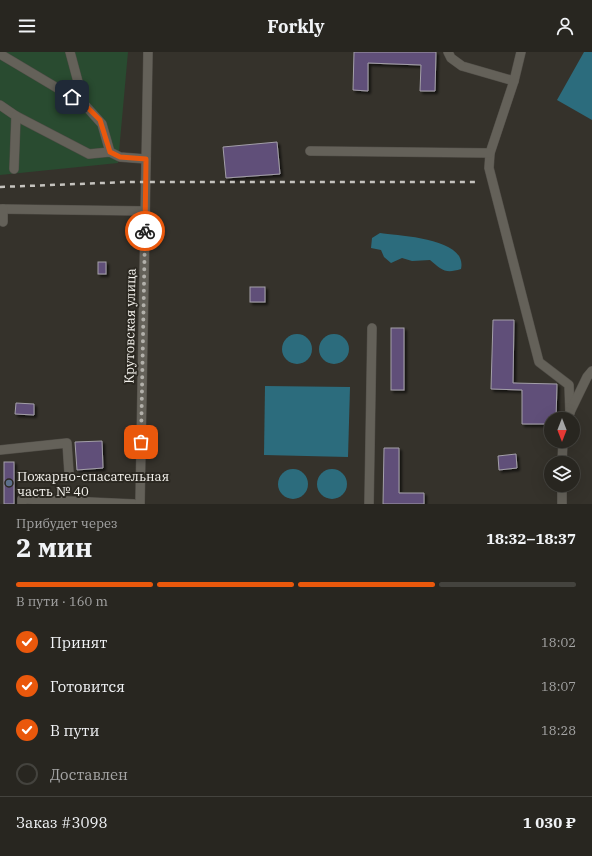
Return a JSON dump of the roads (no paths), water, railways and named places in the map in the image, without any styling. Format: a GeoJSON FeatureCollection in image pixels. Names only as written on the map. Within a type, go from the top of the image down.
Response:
{"type":"FeatureCollection","features":[{"type":"Feature","properties":{"kind":"street"},"geometry":{"type":"LineString","coordinates":[[70,52],[84,104]]}},
{"type":"Feature","properties":{"kind":"street","name":"Крутовская улица"},"geometry":{"type":"LineString","coordinates":[[140,504],[148,52]]}},
{"type":"Feature","properties":{"kind":"street"},"geometry":{"type":"LineString","coordinates":[[448,52],[451,58],[462,66],[514,81]]}},
{"type":"Feature","properties":{"kind":"street"},"geometry":{"type":"LineString","coordinates":[[521,52],[514,81],[490,153],[489,168],[539,362],[569,385],[568,412]]}},
{"type":"Feature","properties":{"kind":"street"},"geometry":{"type":"LineString","coordinates":[[0,54],[84,104],[102,124],[110,152]]}},
{"type":"Feature","properties":{"kind":"street"},"geometry":{"type":"LineString","coordinates":[[0,105],[16,116],[90,154],[110,152],[120,157],[146,159]]}},
{"type":"Feature","properties":{"kind":"street"},"geometry":{"type":"LineString","coordinates":[[14,169],[16,116]]}},
{"type":"Feature","properties":{"kind":"street"},"geometry":{"type":"LineString","coordinates":[[310,151],[490,153]]}},
{"type":"Feature","properties":{"kind":"street"},"geometry":{"type":"LineString","coordinates":[[3,222],[2,209],[145,211]]}},
{"type":"Feature","properties":{"kind":"street"},"geometry":{"type":"LineString","coordinates":[[369,504],[372,328]]}},
{"type":"Feature","properties":{"kind":"street"},"geometry":{"type":"LineString","coordinates":[[570,412],[590,376]]}},
{"type":"Feature","properties":{"kind":"street"},"geometry":{"type":"LineString","coordinates":[[0,450],[67,443],[69,473]]}},
{"type":"Feature","properties":{"kind":"street"},"geometry":{"type":"LineString","coordinates":[[562,492],[562,504]]}},
{"type":"Feature","properties":{"kind":"street"},"geometry":{"type":"LineString","coordinates":[[22,504],[22,499],[134,504]]}},
{"type":"Feature","properties":{"kind":"water"},"geometry":{"type":"Polygon","coordinates":[[[584,52],[592,52],[592,120],[557,100],[584,52]]]}},
{"type":"Feature","properties":{"kind":"water"},"geometry":{"type":"Polygon","coordinates":[[[380,233],[431,240],[444,245],[454,251],[460,259],[461,269],[447,271],[430,260],[412,261],[402,258],[391,263],[384,257],[381,250],[371,248],[372,238],[380,233]]]}},
{"type":"Feature","properties":{"kind":"water"},"geometry":{"type":"Polygon","coordinates":[[[297,334],[303,335],[311,343],[311,355],[303,363],[297,364],[291,363],[283,355],[282,349],[283,343],[291,335],[297,334]]]}},
{"type":"Feature","properties":{"kind":"water"},"geometry":{"type":"Polygon","coordinates":[[[334,334],[340,335],[348,343],[348,355],[340,363],[334,364],[328,363],[320,355],[319,349],[320,343],[328,335],[334,334]]]}},
{"type":"Feature","properties":{"kind":"water"},"geometry":{"type":"Polygon","coordinates":[[[265,386],[350,387],[348,457],[264,455],[265,386]]]}},
{"type":"Feature","properties":{"kind":"water"},"geometry":{"type":"Polygon","coordinates":[[[293,469],[299,470],[307,478],[307,490],[299,498],[293,499],[287,498],[279,490],[278,484],[279,478],[287,470],[293,469]]]}},
{"type":"Feature","properties":{"kind":"water"},"geometry":{"type":"Polygon","coordinates":[[[332,469],[338,470],[346,478],[346,490],[338,498],[332,499],[326,498],[318,490],[317,484],[318,478],[326,470],[332,469]]]}},
{"type":"Feature","properties":{"kind":"railway"},"geometry":{"type":"LineString","coordinates":[[0,187],[128,182],[478,182]]}},
{"type":"Feature","properties":{"kind":"place","name":"Пожарно-спасательная часть № 40"},"geometry":{"type":"Point","coordinates":[9,483]}}]}
